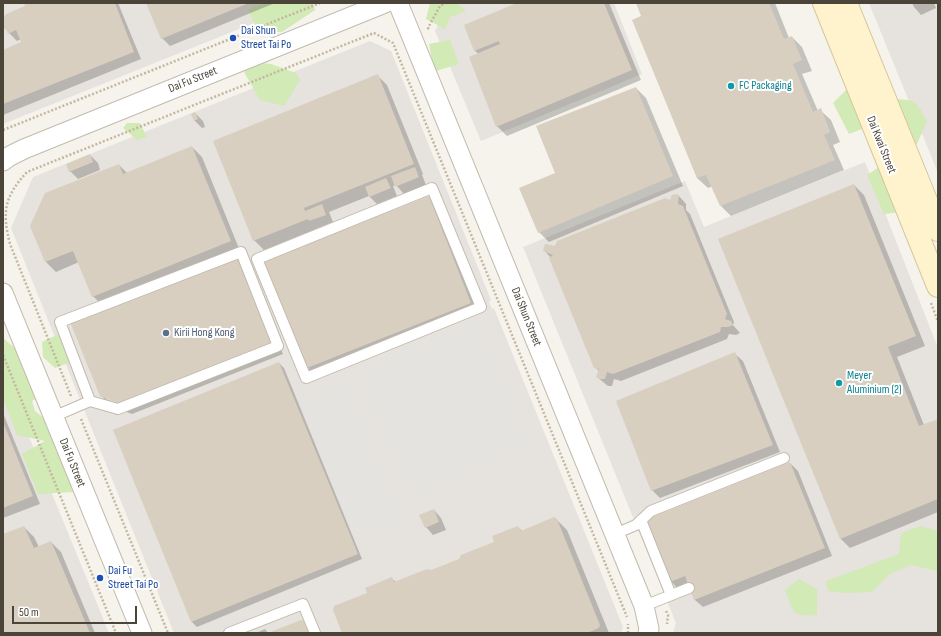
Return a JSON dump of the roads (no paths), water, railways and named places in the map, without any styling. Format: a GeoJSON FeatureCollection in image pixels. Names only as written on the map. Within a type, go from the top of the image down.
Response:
{"type":"FeatureCollection","features":[{"type":"Feature","properties":{"kind":"street","name":"Dai Fu Street"},"geometry":{"type":"LineString","coordinates":[[3,161],[31,146],[385,3]]}},
{"type":"Feature","properties":{"kind":"street","name":"Dai Shun Street"},"geometry":{"type":"LineString","coordinates":[[398,3],[644,606],[649,630],[648,633]]}},
{"type":"Feature","properties":{"kind":"street","name":"Dai Kwai Street"},"geometry":{"type":"LineString","coordinates":[[824,3],[938,286]]}},
{"type":"Feature","properties":{"kind":"street","name":"Dai Kwai Street"},"geometry":{"type":"LineString","coordinates":[[846,3],[938,230]]}},
{"type":"Feature","properties":{"kind":"street","name":"Dai Fu Street"},"geometry":{"type":"LineString","coordinates":[[3,293],[142,633]]}},
{"type":"Feature","properties":{"kind":"lane"},"geometry":{"type":"LineString","coordinates":[[432,188],[481,307],[306,378],[257,259],[432,188]]}},
{"type":"Feature","properties":{"kind":"lane"},"geometry":{"type":"LineString","coordinates":[[53,416],[90,401],[118,409],[278,346],[240,252],[60,322],[90,401]]}},
{"type":"Feature","properties":{"kind":"lane"},"geometry":{"type":"LineString","coordinates":[[615,534],[636,525],[651,511],[784,458]]}},
{"type":"Feature","properties":{"kind":"lane"},"geometry":{"type":"LineString","coordinates":[[641,520],[671,595]]}},
{"type":"Feature","properties":{"kind":"lane"},"geometry":{"type":"LineString","coordinates":[[644,606],[689,588]]}},
{"type":"Feature","properties":{"kind":"lane"},"geometry":{"type":"LineString","coordinates":[[229,633],[303,604],[315,633]]}},
{"type":"Feature","properties":{"kind":"place","name":"Dai Shun Street Tai Po"},"geometry":{"type":"Point","coordinates":[233,38]}},
{"type":"Feature","properties":{"kind":"place","name":"FC Packaging"},"geometry":{"type":"Point","coordinates":[731,86]}},
{"type":"Feature","properties":{"kind":"place","name":"Kirii Hong Kong"},"geometry":{"type":"Point","coordinates":[166,333]}},
{"type":"Feature","properties":{"kind":"place","name":"Meyer Aluminium (2)"},"geometry":{"type":"Point","coordinates":[839,383]}},
{"type":"Feature","properties":{"kind":"place","name":"Dai Fu Street Tai Po"},"geometry":{"type":"Point","coordinates":[100,578]}}]}
